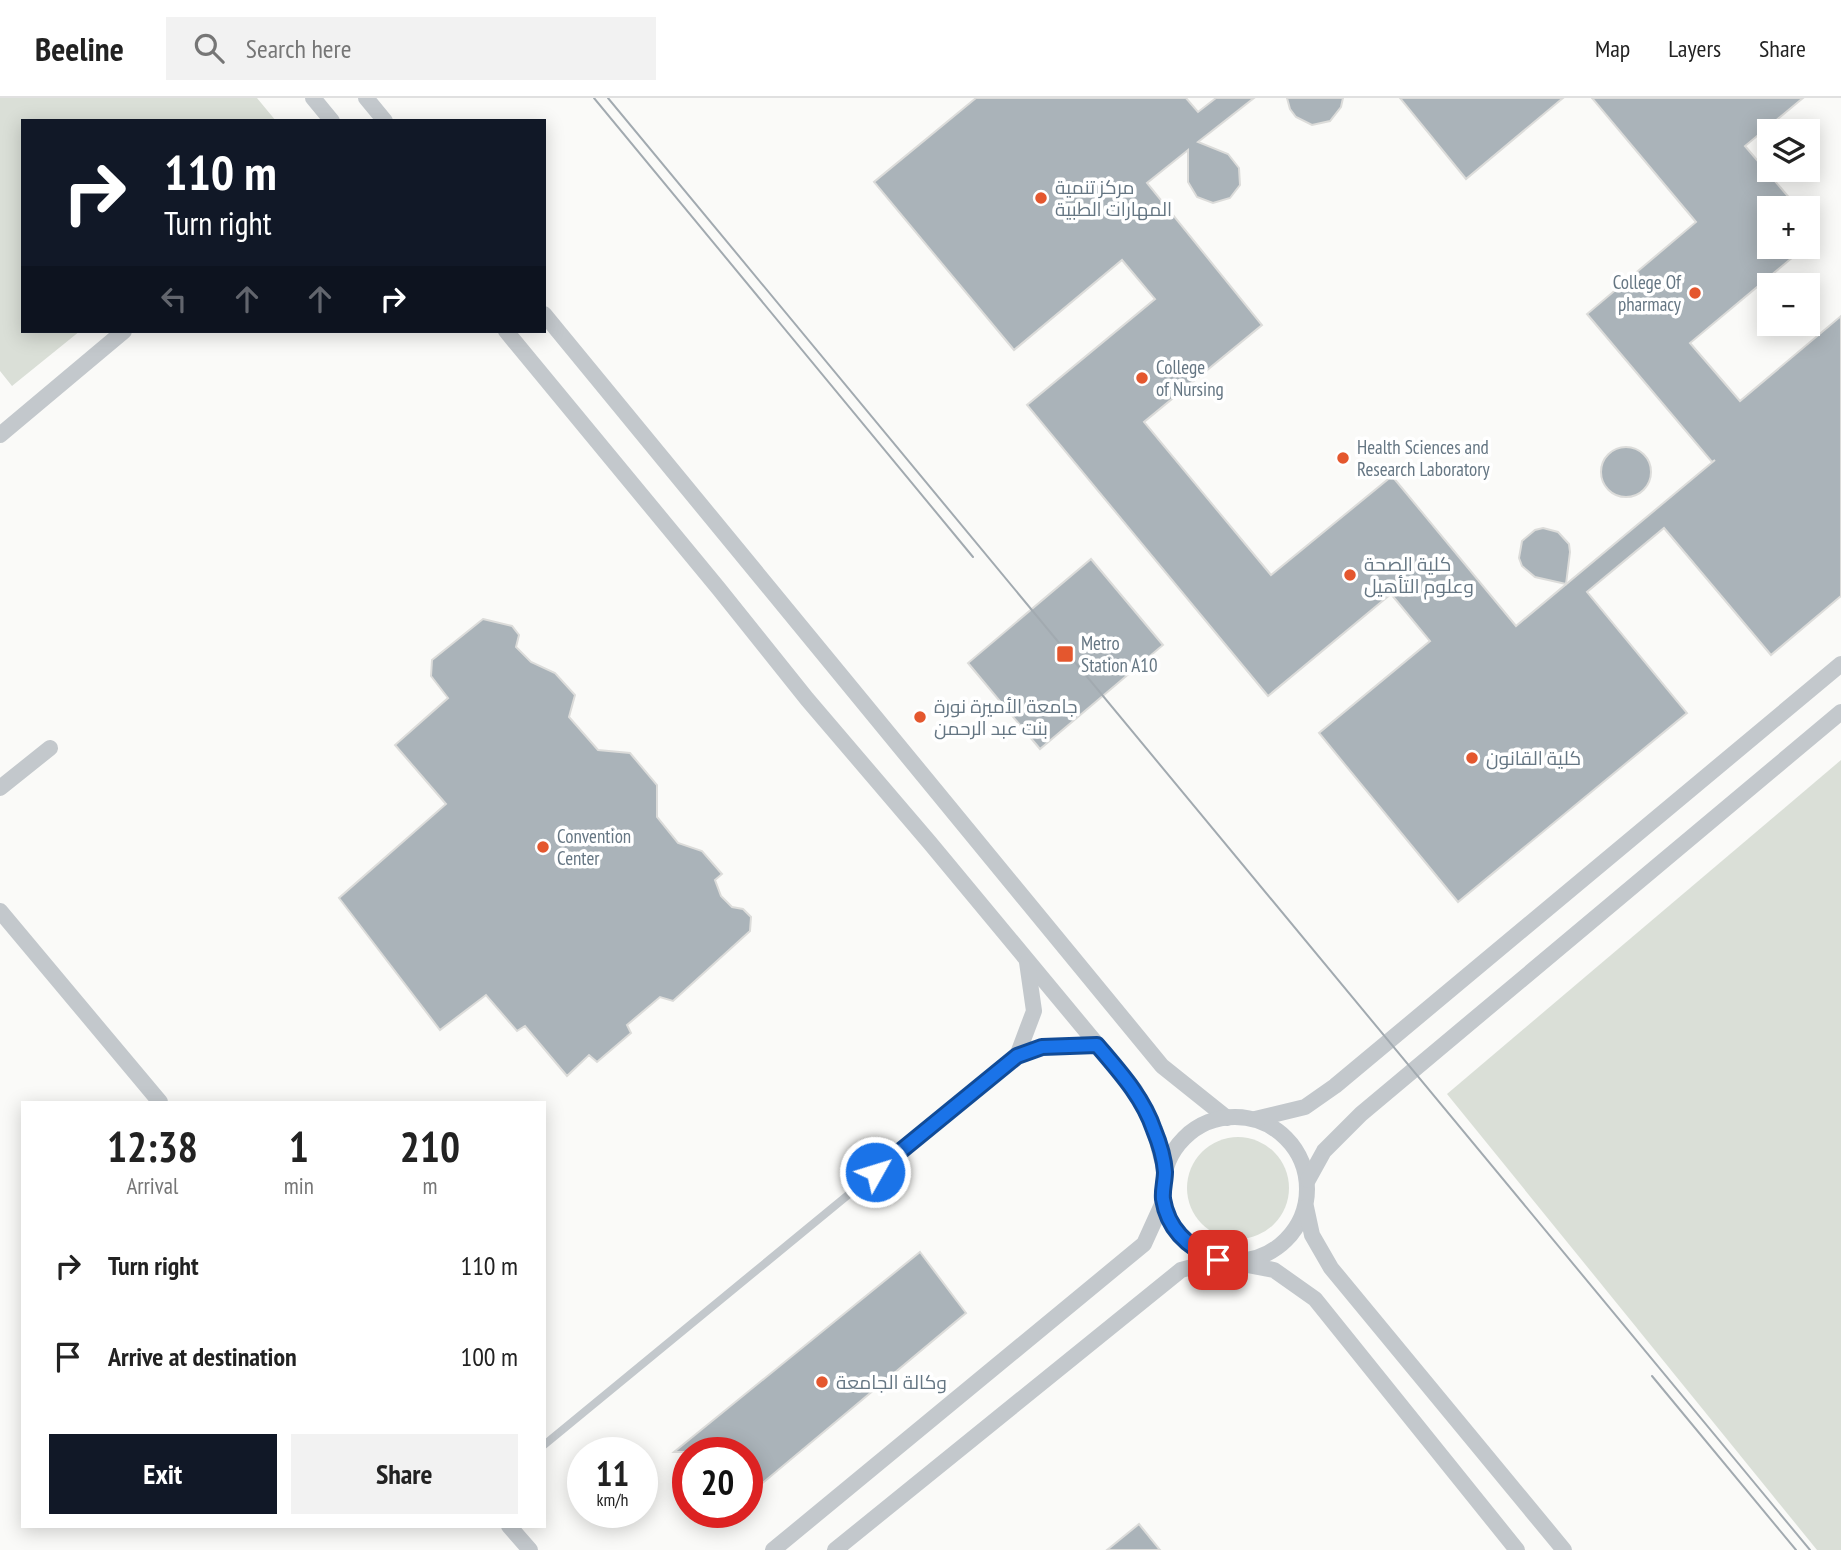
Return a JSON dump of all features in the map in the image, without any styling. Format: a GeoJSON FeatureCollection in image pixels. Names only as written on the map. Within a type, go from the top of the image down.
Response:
{"type":"FeatureCollection","features":[{"type":"Feature","properties":{"kind":"street"},"geometry":{"type":"LineString","coordinates":[[313,98],[330,119]]}},
{"type":"Feature","properties":{"kind":"street"},"geometry":{"type":"LineString","coordinates":[[366,98],[383,119]]}},
{"type":"Feature","properties":{"kind":"street"},"geometry":{"type":"LineString","coordinates":[[546,316],[1162,1066],[1227,1118]]}},
{"type":"Feature","properties":{"kind":"street"},"geometry":{"type":"LineString","coordinates":[[1,432],[122,333]]}},
{"type":"Feature","properties":{"kind":"street"},"geometry":{"type":"LineString","coordinates":[[508,333],[807,699],[1135,1090],[1154,1129],[1165,1172],[1164,1200],[1170,1220],[1181,1238],[1198,1252],[1225,1261],[1274,1270],[1315,1299],[1517,1550]]}},
{"type":"Feature","properties":{"kind":"street"},"geometry":{"type":"LineString","coordinates":[[1165,1172],[1174,1152],[1187,1135],[1206,1123],[1227,1118],[1255,1119],[1305,1107],[1335,1086],[1841,664]]}},
{"type":"Feature","properties":{"kind":"street"},"geometry":{"type":"LineString","coordinates":[[1308,1180],[1324,1151],[1361,1114],[1841,712]]}},
{"type":"Feature","properties":{"kind":"street"},"geometry":{"type":"LineString","coordinates":[[0,788],[50,748]]}},
{"type":"Feature","properties":{"kind":"street"},"geometry":{"type":"LineString","coordinates":[[0,911],[159,1101]]}},
{"type":"Feature","properties":{"kind":"street"},"geometry":{"type":"LineString","coordinates":[[1017,1056],[1034,1011],[1026,959]]}},
{"type":"Feature","properties":{"kind":"street"},"geometry":{"type":"LineString","coordinates":[[1017,1056],[1042,1047],[1097,1045]]}},
{"type":"Feature","properties":{"kind":"street"},"geometry":{"type":"LineString","coordinates":[[1255,1119],[1274,1128],[1290,1142],[1302,1160],[1308,1180],[1306,1207],[1312,1235],[1331,1268],[1564,1550]]}},
{"type":"Feature","properties":{"kind":"street"},"geometry":{"type":"LineString","coordinates":[[773,1550],[1144,1244],[1164,1200]]}},
{"type":"Feature","properties":{"kind":"street"},"geometry":{"type":"LineString","coordinates":[[835,1550],[1181,1270],[1257,1258],[1279,1247],[1296,1229],[1306,1207]]}},
{"type":"Feature","properties":{"kind":"street"},"geometry":{"type":"LineString","coordinates":[[511,1528],[530,1550]]}},
{"type":"Feature","properties":{"kind":"lane"},"geometry":{"type":"LineString","coordinates":[[546,1443],[1017,1056]]}},
{"type":"Feature","properties":{"kind":"shaded area"},"geometry":{"type":"Polygon","coordinates":[[[0,98],[257,98],[274,119],[21,119],[21,333],[78,333],[12,386],[0,371],[0,98]]]}},
{"type":"Feature","properties":{"kind":"shaded area"},"geometry":{"type":"Polygon","coordinates":[[[1841,760],[1841,1550],[1817,1550],[1447,1094],[1841,760]]]}},
{"type":"Feature","properties":{"kind":"shaded area"},"geometry":{"type":"Polygon","coordinates":[[[1238,1137],[1267,1145],[1281,1159],[1289,1188],[1281,1217],[1267,1231],[1238,1239],[1209,1231],[1195,1217],[1187,1188],[1195,1159],[1209,1145],[1238,1137]]]}},
{"type":"Feature","properties":{"kind":"building"},"geometry":{"type":"Polygon","coordinates":[[[976,98],[1186,98],[1198,112],[1216,98],[1254,98],[1198,142],[1228,154],[1239,168],[1240,185],[1230,198],[1213,203],[1197,197],[1188,182],[1188,150],[1147,183],[1262,325],[1144,422],[1271,575],[1392,476],[1516,626],[1715,460],[1712,462],[1587,314],[1696,222],[1592,98],[1803,98],[1778,119],[1757,119],[1757,136],[1745,146],[1757,160],[1757,182],[1776,182],[1788,196],[1757,196],[1757,259],[1791,259],[1774,273],[1757,273],[1757,287],[1690,343],[1740,401],[1841,316],[1841,596],[1771,655],[1664,528],[1587,592],[1687,713],[1458,902],[1319,733],[1430,641],[1391,594],[1268,696],[1027,405],[1155,299],[1122,260],[1014,350],[874,182],[976,98]]]}},
{"type":"Feature","properties":{"kind":"building"},"geometry":{"type":"Polygon","coordinates":[[[1287,98],[1343,98],[1341,107],[1330,121],[1312,125],[1296,117],[1287,98]]]}},
{"type":"Feature","properties":{"kind":"building"},"geometry":{"type":"Polygon","coordinates":[[[1400,98],[1563,98],[1466,179],[1400,98]]]}},
{"type":"Feature","properties":{"kind":"building"},"geometry":{"type":"Polygon","coordinates":[[[1626,447],[1644,454],[1651,472],[1644,490],[1626,497],[1608,490],[1601,472],[1608,454],[1626,447]]]}},
{"type":"Feature","properties":{"kind":"building"},"geometry":{"type":"Polygon","coordinates":[[[1543,528],[1558,532],[1569,544],[1566,584],[1535,577],[1522,566],[1519,558],[1522,541],[1535,530],[1543,528]]]}},
{"type":"Feature","properties":{"kind":"building","name":"Metro Station A10"},"geometry":{"type":"Polygon","coordinates":[[[1091,559],[1163,645],[1040,749],[968,663],[1091,559]]]}},
{"type":"Feature","properties":{"kind":"building","name":"Convention Center"},"geometry":{"type":"Polygon","coordinates":[[[483,619],[512,626],[519,635],[516,647],[531,662],[555,673],[575,695],[569,717],[598,750],[630,753],[657,785],[657,817],[678,843],[702,851],[722,874],[715,880],[721,896],[732,907],[743,909],[751,917],[750,931],[673,1001],[660,997],[627,1025],[631,1033],[597,1062],[589,1055],[567,1076],[525,1026],[517,1031],[486,995],[440,1030],[339,898],[446,804],[395,745],[448,698],[431,676],[432,660],[483,619]]]}},
{"type":"Feature","properties":{"kind":"building","name":"وكالة الجامعة"},"geometry":{"type":"Polygon","coordinates":[[[920,1252],[966,1313],[763,1483],[763,1437],[692,1437],[920,1252]]]}},
{"type":"Feature","properties":{"kind":"building"},"geometry":{"type":"Polygon","coordinates":[[[1139,1524],[1160,1550],[1107,1550],[1139,1524]]]}},
{"type":"Feature","properties":{"kind":"tram line"},"geometry":{"type":"LineString","coordinates":[[594,98],[973,557]]}},
{"type":"Feature","properties":{"kind":"tram line"},"geometry":{"type":"LineString","coordinates":[[608,98],[1810,1550]]}},
{"type":"Feature","properties":{"kind":"tram line"},"geometry":{"type":"LineString","coordinates":[[1652,1376],[1796,1550]]}},
{"type":"Feature","properties":{"kind":"place","name":"مركز تنمية المهارات الطبية"},"geometry":{"type":"Point","coordinates":[1041,198]}},
{"type":"Feature","properties":{"kind":"place","name":"College Of pharmacy"},"geometry":{"type":"Point","coordinates":[1695,293]}},
{"type":"Feature","properties":{"kind":"place","name":"College of Nursing"},"geometry":{"type":"Point","coordinates":[1142,378]}},
{"type":"Feature","properties":{"kind":"place","name":"Health Sciences and Research Laboratory"},"geometry":{"type":"Point","coordinates":[1343,458]}},
{"type":"Feature","properties":{"kind":"place","name":"كلية الصحة وعلوم التأهيل"},"geometry":{"type":"Point","coordinates":[1350,575]}},
{"type":"Feature","properties":{"kind":"place","name":"Metro Station A10"},"geometry":{"type":"Point","coordinates":[1065,654]}},
{"type":"Feature","properties":{"kind":"place","name":"جامعة الأميرة نورة بنت عبد الرحمن"},"geometry":{"type":"Point","coordinates":[920,717]}},
{"type":"Feature","properties":{"kind":"place","name":"كلية القانون"},"geometry":{"type":"Point","coordinates":[1472,758]}},
{"type":"Feature","properties":{"kind":"place","name":"Convention Center"},"geometry":{"type":"Point","coordinates":[543,847]}},
{"type":"Feature","properties":{"kind":"place","name":"وكالة الجامعة"},"geometry":{"type":"Point","coordinates":[822,1382]}},
{"type":"Feature","properties":{"kind":"route"},"geometry":{"type":"LineString","coordinates":[[875,1172],[1017,1056],[1042,1047],[1097,1045],[1135,1090],[1154,1129],[1165,1172],[1164,1200],[1170,1220],[1181,1238],[1198,1252],[1218,1260]]}}]}
